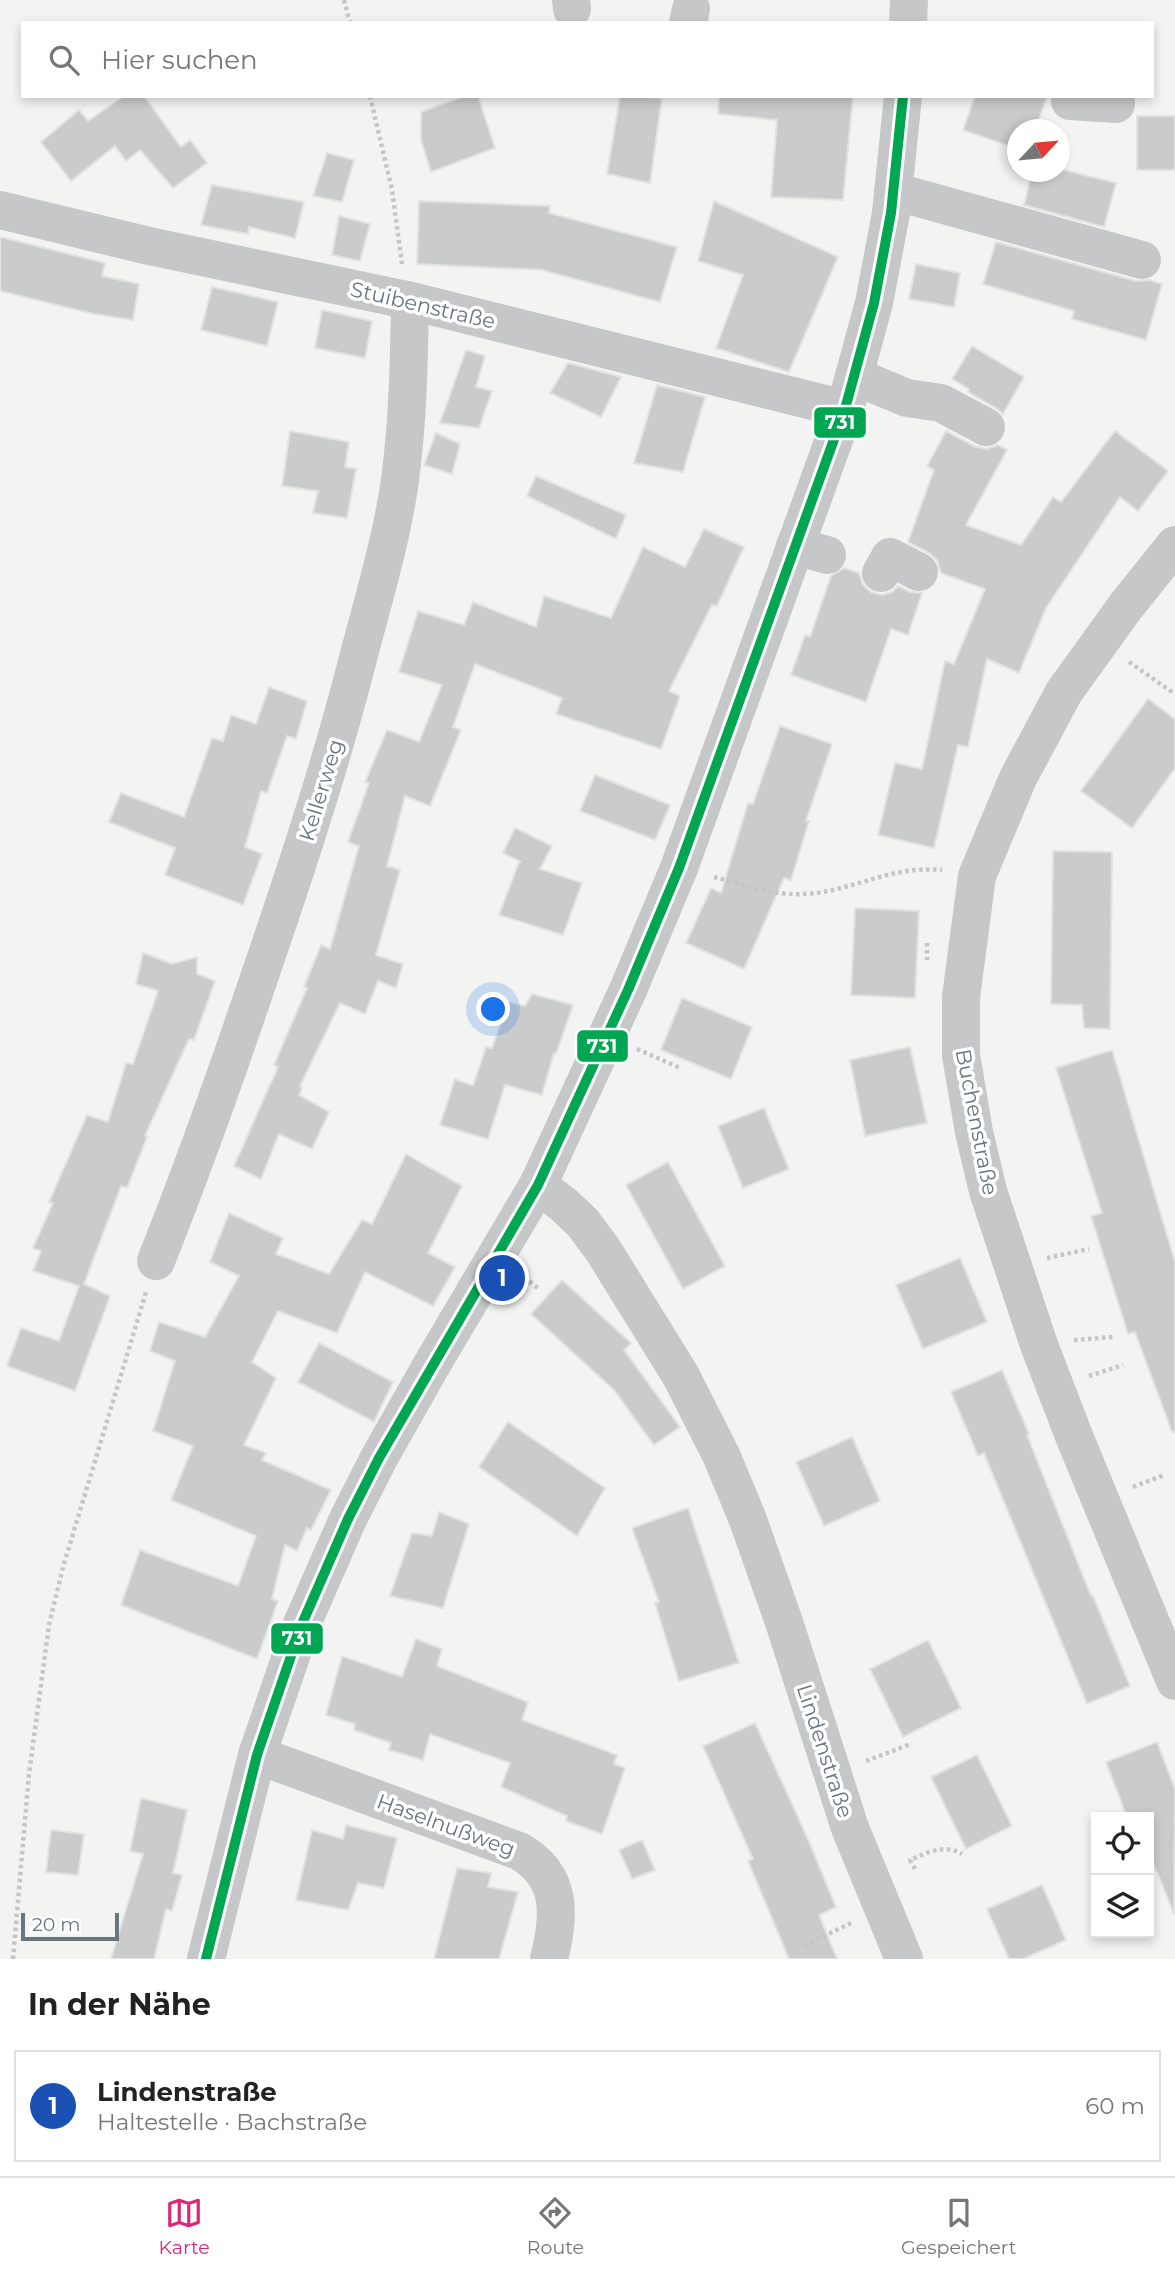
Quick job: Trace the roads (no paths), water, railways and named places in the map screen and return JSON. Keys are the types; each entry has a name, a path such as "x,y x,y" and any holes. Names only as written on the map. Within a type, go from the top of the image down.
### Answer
{"street":[{"path":"908,21 909,0"},
{"path":"206,1959 257,1755 302,1623 348,1519 430,1366 538,1185 607,1036 679,868 775,596 811,551 874,303 894,184 903,98"},
{"path":"1070,98 1070,101 1116,104"},
{"path":"894,184 1109,234"},
{"path":"894,184 1142,260"},
{"name":"Stuibenstraße","path":"0,210 149,246 849,393 941,403 986,427"},
{"name":"Kellerweg","path":"156,1261 210,1073 306,840 344,713 400,483 407,423 409,300"},
{"name":"Buchenstraße","path":"1175,545 1064,692 1004,809 977,876 961,997 961,1055 986,1182 1012,1266 1074,1436 1175,1681"},
{"path":"881,573 890,557 919,572"},
{"name":"Lindenstraße","path":"538,1185 583,1223 603,1250 681,1376 722,1457 748,1520 779,1609 850,1828 904,1959"},
{"name":"Haselnußweg","path":"257,1755 519,1851 536,1860 549,1879 555,1900 557,1928 549,1959"}],"place":[{"name":"Lindenstraße","path":"502,1278"}]}
